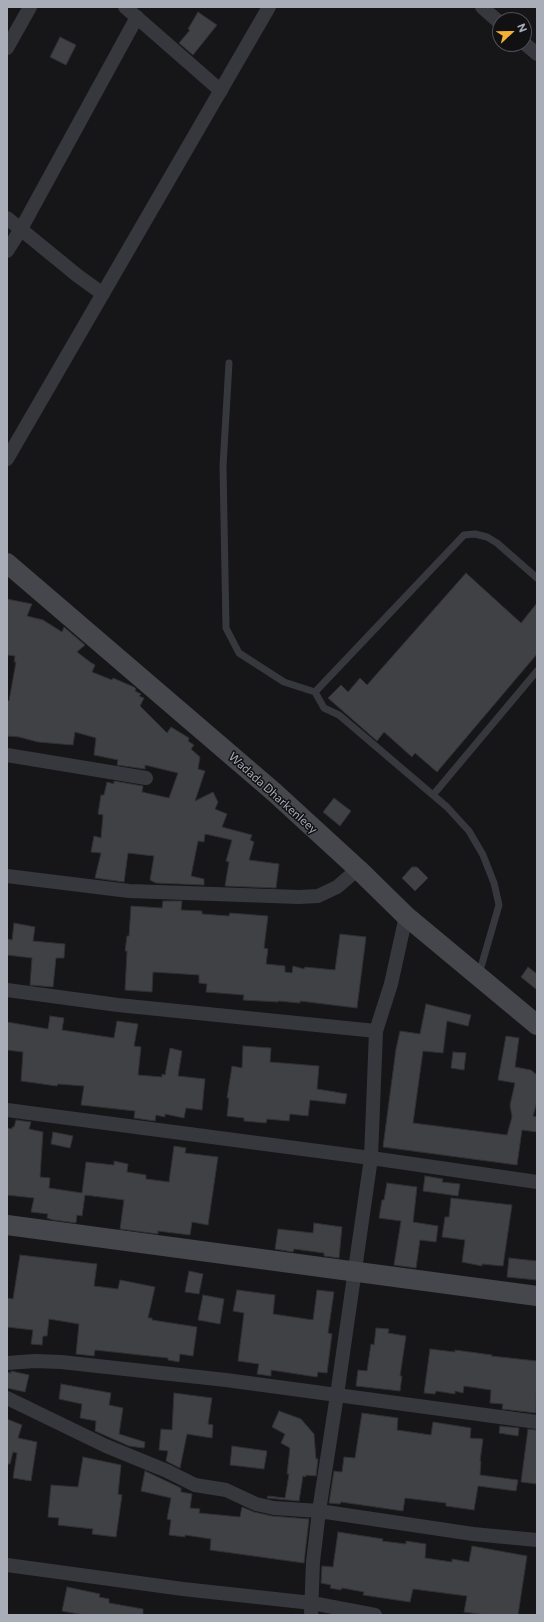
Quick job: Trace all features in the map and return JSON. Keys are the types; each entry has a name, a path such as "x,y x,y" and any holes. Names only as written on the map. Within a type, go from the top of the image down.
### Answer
{"main road":[{"name":"Wadada Dharkenleey","path":"7,563 274,792 406,916 478,978 537,1025"},
{"path":"7,1225 537,1296"}],"street":[{"path":"7,48 30,7"},
{"path":"125,7 221,91"},
{"path":"7,459 269,7"},
{"path":"482,7 492,16"},
{"path":"7,251 21,229 137,17"},
{"path":"7,218 78,276 103,294"},
{"path":"7,755 146,778"},
{"path":"7,876 129,891 299,897 318,896 337,886 358,870"},
{"path":"312,1609 313,1562 319,1511 371,1158 376,1032 391,984 406,916"},
{"path":"7,990 118,1005 376,1032"},
{"path":"7,1110 371,1158 537,1182"},
{"path":"7,1362 61,1362 226,1380 537,1422"},
{"path":"7,1398 106,1446 167,1471 195,1485 226,1490 256,1504 274,1508 319,1511 473,1534 537,1540"},
{"path":"7,1565 184,1589 312,1609 375,1615"}],"lane":[{"path":"230,363 223,466 226,628 239,653 284,682 315,692 324,708 339,715 433,794 469,831 483,854 494,883 499,905 478,978"},
{"path":"315,692 464,535 475,534 487,537 497,543 537,578"},
{"path":"433,794 537,671"}],"building":[{"path":"198,12 217,25 193,55 179,43 190,30 188,29"},
{"path":"60,37 76,45 66,65 50,57"},
{"path":"466,573 521,623 537,603 537,654 437,772 415,753 412,757 384,732 377,741 328,698 341,685 348,692 360,678 367,685"},
{"path":"7,599 32,604 27,616 43,620 62,632 64,627 85,645 77,652 95,665 92,672 112,680 113,678 134,687 136,689 135,691 141,694 139,696 144,698 140,706 167,733 171,727 189,738 188,741 194,745 191,749 200,757 198,769 205,771 195,801 213,792 218,802 215,809 227,814 222,827 252,835 250,840 254,842 249,860 279,864 276,888 225,886 229,862 226,861 232,840 205,834 204,842 198,841 191,876 204,879 204,885 156,883 150,880 154,856 128,853 124,882 95,878 101,853 91,852 94,836 101,838 103,815 98,814 101,795 104,795 107,782 114,784 114,781 143,786 142,792 169,798 178,773 145,765 145,769 117,765 118,760 94,755 96,738 75,732 73,745 38,742 19,737 7,736 7,700 9,701 16,662 14,662 15,656 7,655"},
{"path":"334,798 351,811 340,826 323,812"},
{"path":"412,867 417,867 428,878 415,891 402,878"},
{"path":"163,901 182,901 181,910 202,911 202,914 229,916 230,913 268,916 264,948 268,949 266,964 285,966 285,972 292,973 293,966 304,969 305,967 335,970 340,934 366,937 357,1008 300,1001 300,1003 243,1000 244,995 206,992 207,984 199,983 199,975 153,972 152,992 125,990 127,951 125,951 127,936 129,936 131,906 162,908"},
{"path":"14,923 35,927 33,941 65,944 64,958 56,958 53,987 30,985 32,958 7,955 7,939 12,940"},
{"path":"528,967 537,974 537,990 521,977"},
{"path":"426,1004 471,1015 468,1026 447,1021 443,1053 423,1051 413,1123 507,1135 512,1117 510,1105 515,1083 498,1080 506,1036 519,1038 515,1067 531,1070 537,1075 537,1102 533,1116 537,1117 537,1132 522,1130 517,1165 383,1147 396,1049 400,1031 420,1034"},
{"path":"50,1016 64,1018 62,1030 114,1038 117,1021 138,1024 134,1046 141,1047 138,1075 162,1077 162,1074 165,1075 170,1048 182,1051 178,1076 205,1079 202,1110 186,1108 184,1118 165,1114 165,1117 156,1115 155,1121 134,1118 135,1111 81,1105 84,1086 58,1084 57,1086 21,1081 23,1052 7,1050 7,1022 48,1029"},
{"path":"243,1046 271,1048 270,1062 319,1066 317,1089 347,1094 345,1104 310,1100 308,1116 290,1114 289,1121 267,1119 266,1123 244,1121 244,1118 227,1116 229,1098 227,1098 232,1066 242,1068"},
{"path":"453,1052 466,1053 464,1070 451,1068"},
{"path":"16,1120 31,1122 29,1129 43,1132 40,1177 50,1178 49,1188 82,1193 86,1162 114,1165 114,1161 128,1164 127,1172 146,1175 146,1179 169,1182 174,1146 186,1148 185,1153 218,1157 208,1225 192,1222 190,1235 158,1231 158,1234 120,1229 124,1200 85,1195 82,1216 77,1215 76,1223 53,1220 47,1218 48,1214 31,1212 34,1198 7,1195 7,1128 12,1129"},
{"path":"53,1132 73,1136 70,1148 51,1144"},
{"path":"425,1176 443,1179 442,1182 460,1184 458,1196 423,1191"},
{"path":"387,1183 417,1187 413,1222 438,1226 436,1242 420,1240 416,1268 394,1265 401,1221 379,1218"},
{"path":"451,1198 512,1205 503,1266 482,1264 482,1266 462,1262 465,1240 442,1237 445,1217 449,1217"},
{"path":"314,1223 342,1227 339,1258 324,1256 324,1253 294,1249 293,1252 275,1249 278,1229 313,1233"},
{"path":"20,1255 97,1264 94,1286 118,1289 120,1280 155,1287 148,1318 152,1318 152,1320 197,1327 193,1356 180,1354 179,1362 168,1360 168,1358 95,1350 94,1356 76,1354 79,1324 49,1319 47,1336 43,1336 42,1345 31,1344 33,1330 7,1327 7,1298 13,1299"},
{"path":"509,1258 537,1261 537,1280 507,1277"},
{"path":"189,1271 203,1274 199,1294 185,1292"},
{"path":"237,1290 275,1295 273,1314 313,1320 317,1290 334,1292 328,1333 332,1334 327,1373 318,1372 317,1377 271,1370 271,1376 257,1374 259,1364 238,1361 244,1313 233,1311"},
{"path":"203,1295 224,1299 220,1324 198,1320"},
{"path":"376,1328 389,1329 388,1333 406,1336 400,1376 402,1376 400,1391 356,1386 358,1370 367,1371 371,1344 374,1345"},
{"path":"430,1349 455,1352 455,1350 537,1361 536,1413 502,1409 503,1404 490,1403 491,1390 464,1386 463,1393 455,1391 455,1394 436,1391 435,1394 424,1393"},
{"path":"11,1371 29,1375 25,1392 7,1388 7,1372 11,1373"},
{"path":"61,1384 111,1393 109,1405 123,1408 119,1434 145,1442 144,1448 129,1446 95,1431 96,1421 80,1418 82,1404 59,1399"},
{"path":"174,1393 212,1398 208,1424 213,1425 212,1438 187,1434 180,1468 166,1461 168,1451 159,1450 161,1429 172,1430"},
{"path":"279,1411 301,1419 314,1434 316,1459 318,1459 316,1476 303,1476 299,1501 267,1498 268,1496 285,1498 289,1474 287,1474 290,1448 281,1443 285,1434 272,1427"},
{"path":"362,1413 398,1418 397,1430 431,1435 433,1422 471,1428 470,1438 483,1439 480,1475 518,1480 516,1491 478,1486 474,1510 446,1506 446,1503 405,1498 403,1511 341,1502 340,1504 329,1503 334,1471 342,1472 344,1457 355,1458"},
{"path":"7,1419 22,1425 18,1438 37,1442 31,1481 13,1478 17,1453 13,1452 10,1464 7,1464"},
{"path":"500,1426 519,1428 518,1436 499,1433"},
{"path":"528,1429 537,1430 537,1484 521,1482"},
{"path":"232,1446 267,1451 264,1469 230,1465"},
{"path":"83,1457 121,1465 118,1494 122,1495 116,1537 92,1534 93,1529 58,1525 59,1518 48,1517 51,1485 78,1487"},
{"path":"145,1471 181,1488 181,1492 192,1494 190,1508 200,1509 199,1513 240,1517 242,1507 254,1512 272,1516 309,1519 304,1563 210,1550 211,1539 185,1535 185,1537 169,1535 171,1520 167,1519 171,1498 141,1491"},
{"path":"338,1532 383,1539 382,1541 406,1544 406,1541 426,1544 425,1558 452,1562 452,1559 469,1562 472,1546 527,1556 518,1615 485,1615 464,1612 467,1596 413,1589 410,1602 363,1595 364,1592 342,1588 341,1590 330,1588 331,1585 321,1583 322,1566 333,1567"},
{"path":"67,1587 100,1594 99,1597 109,1599 109,1603 143,1609 143,1615 84,1615 62,1611"}]}
